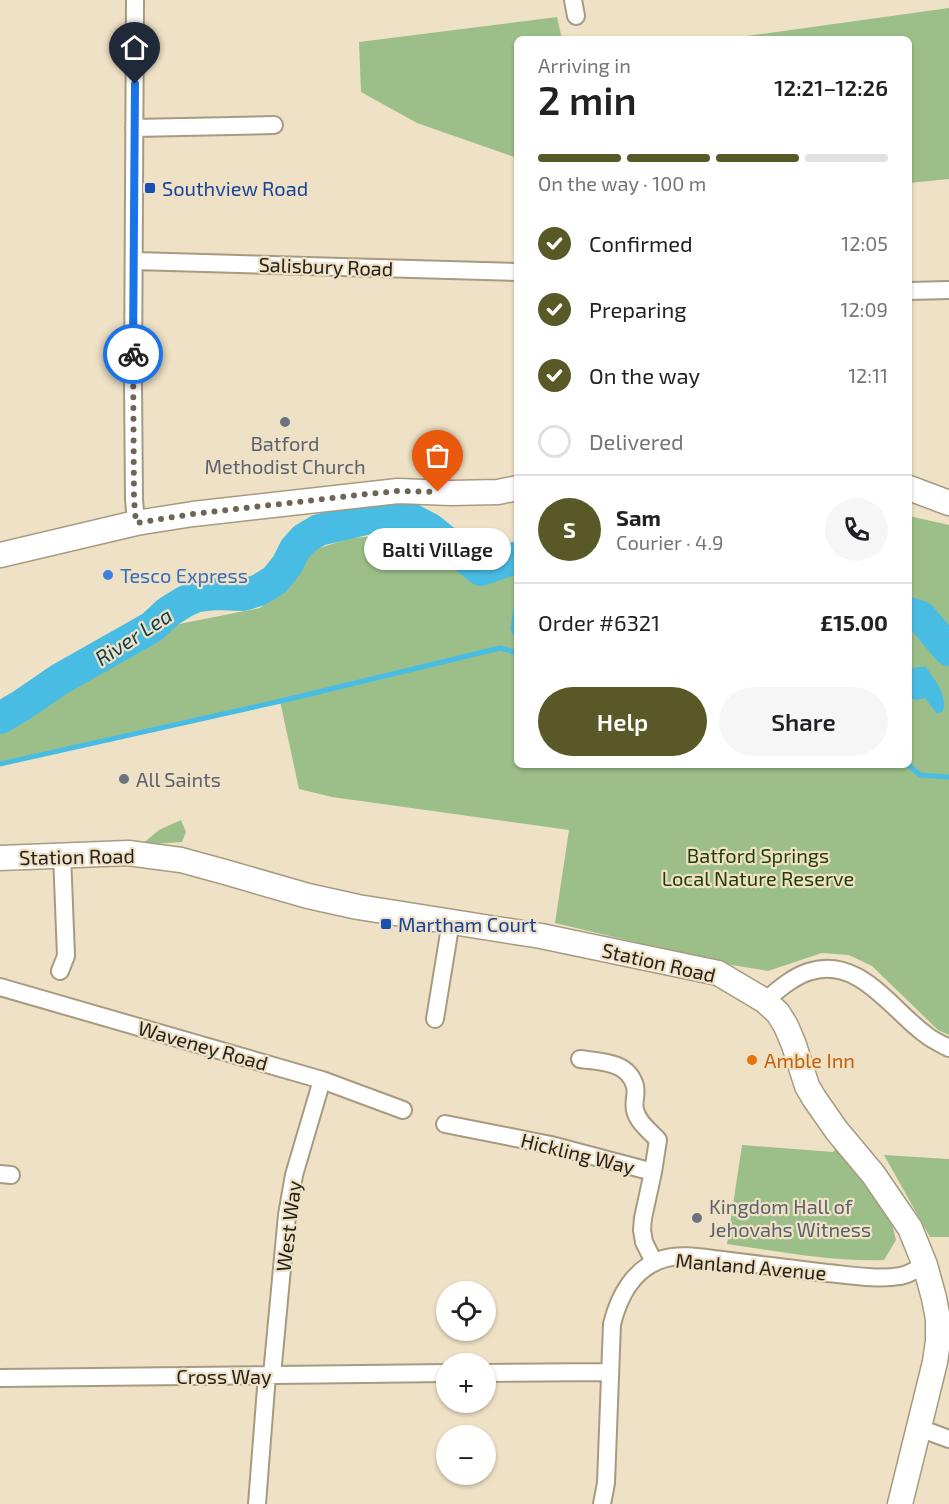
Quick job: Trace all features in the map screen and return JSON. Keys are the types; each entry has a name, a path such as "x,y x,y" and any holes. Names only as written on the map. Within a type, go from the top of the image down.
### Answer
{"main road":[{"path":"0,555 136,523 193,514 398,491 498,492 514,489"},
{"path":"912,489 949,503"},
{"name":"Station Road","path":"0,858 128,853 181,860 308,896 358,907 541,936 718,973 765,1001 778,1013 786,1026 807,1086 814,1098 837,1131 873,1174 910,1228 925,1265 934,1298 944,1319 920,1428 900,1504"}],"street":[{"path":"135,0 133,392 136,523"},
{"path":"134,128 273,125"},
{"name":"Salisbury Road","path":"135,261 514,272"},
{"path":"912,291 949,290"},
{"path":"60,971 66,956 62,854"},
{"path":"435,1019 451,921"},
{"path":"765,1001 789,982 806,973 824,968 849,973 876,989 925,1034 949,1048"},
{"name":"Waveney Road","path":"0,987 322,1080 403,1110"},
{"path":"579,1059 615,1065 630,1074 636,1088 635,1109 641,1123 658,1140 653,1172"},
{"name":"West Way","path":"257,1504 287,1215 294,1175 322,1080"},
{"name":"Hickling Way","path":"445,1124 551,1145 653,1172 642,1230 644,1242 654,1262"},
{"name":"Manland Avenue","path":"602,1504 606,1483 612,1324 622,1294 639,1273 654,1262 678,1256 864,1277 900,1276 925,1265"},
{"path":"496,1373 609,1372"},
{"name":"Cross Way","path":"0,1378 436,1373"},
{"path":"920,1428 949,1439"}],"green space":[{"path":"949,8 949,179 912,183 912,36 747,36"},
{"path":"557,17 561,36 514,36 514,157 417,123 361,92 359,42"},
{"name":"Batford Springs Local Nature Reserve","path":"912,517 949,525 949,1035 938,1030 872,966 849,955 822,953 768,971 732,965 555,923 569,830 332,797 299,789 280,701 0,764 0,724 8,721 39,696 108,656 135,644 159,628 260,608 291,583 305,553 350,538 403,534 469,568 514,561 514,768 912,768"},
{"path":"181,820 186,832 182,842 141,845 159,830"},
{"path":"742,1145 833,1152 836,1148 869,1176 892,1224 896,1240 884,1260 825,1258 727,1244"},
{"path":"884,1155 949,1159 949,1237 930,1237"}],"water":[{"path":"925,666 942,693 943,711 937,714 925,698 912,699 912,668"}],"waterway":[{"name":"River Lea","path":"0,718 60,679 152,627 168,612 184,602 197,596 243,595 259,590 275,580 287,565 295,549 304,539 319,530 370,518 394,516 409,518 430,529 481,570 514,558"},
{"name":"River Lea","path":"912,614 921,617 949,650"},
{"path":"514,622 514,631"},
{"path":"0,764 281,701 500,648 514,652"},
{"path":"912,768 920,775 949,777"}],"way so far":[{"path":"133,354 136,523 193,514 367,494 398,491 438,492"}],"place":[{"name":"Southview Road","path":"150,188"},
{"name":"Batford Methodist Church","path":"285,422"},
{"name":"Balti Village","path":"438,492"},
{"name":"Tesco Express","path":"108,575"},
{"name":"All Saints","path":"124,779"},
{"name":"Martham Court","path":"386,924"},
{"name":"Amble Inn","path":"752,1060"},
{"name":"Kingdom Hall of Jehovahs Witness","path":"697,1218"}],"route":[{"path":"133,354 135,84"}]}
